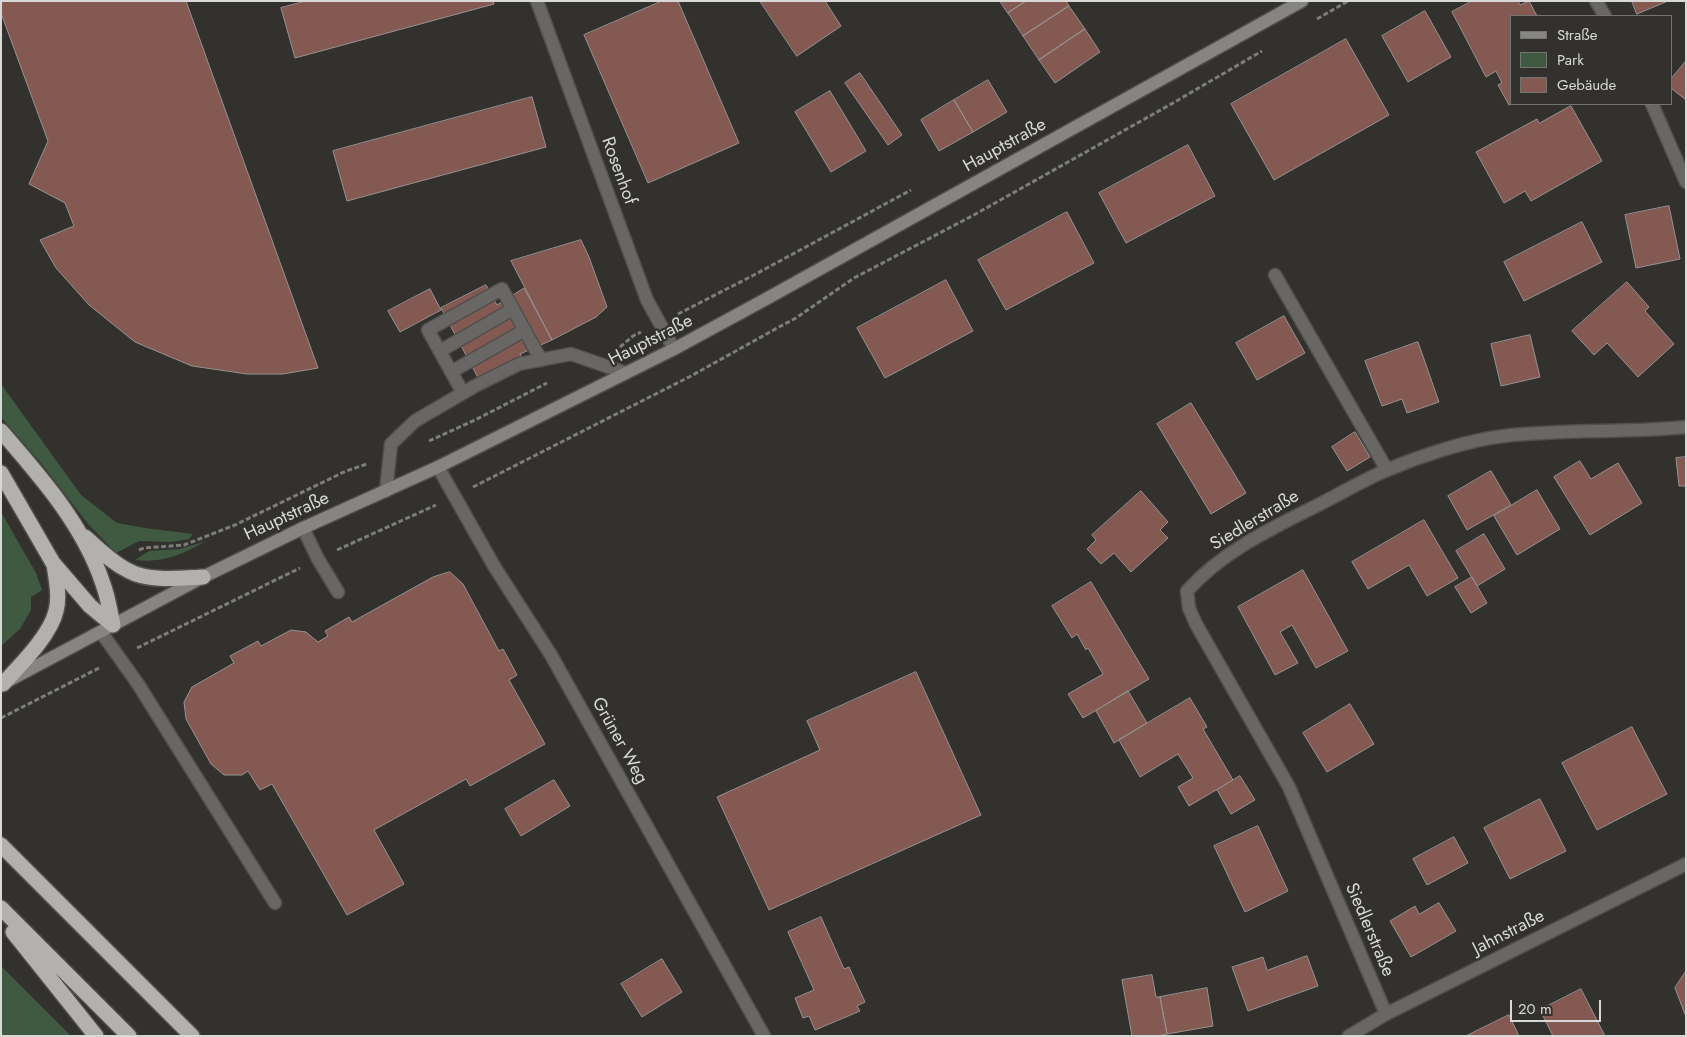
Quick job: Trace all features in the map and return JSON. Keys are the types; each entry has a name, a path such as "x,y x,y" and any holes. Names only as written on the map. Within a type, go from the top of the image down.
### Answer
{"highway":[{"path":"1,431 24,457 80,533 103,584 107,629"},
{"path":"1,473 53,563 107,629"},
{"path":"80,533 116,563 130,572 154,578 203,577"},
{"path":"2,684 40,642 56,612 58,592 53,563"},
{"path":"1,846 192,1036"},
{"path":"1,908 129,1036"},
{"path":"1,917 96,1036"}],"main road":[{"name":"Hauptstraße","path":"2,684 203,577 303,528 438,467 674,349 766,300 1302,1"}],"street":[{"name":"Rosenhof","path":"537,1 646,300 674,349"},
{"path":"1596,1 1604,15"},
{"path":"1652,105 1686,182"},
{"path":"1275,275 1387,470"},
{"path":"463,393 428,330 502,289 541,360"},
{"path":"440,351 513,309"},
{"path":"451,372 525,330"},
{"path":"386,491 391,444 415,421 519,364 571,354 626,373"},
{"name":"Siedlerstraße","path":"1386,1014 1289,787 1196,624 1189,608 1187,591 1232,551 1387,470 1445,449 1501,436 1557,431 1686,427"},
{"name":"Grüner Weg","path":"438,467 494,566 552,655 764,1036"},
{"path":"303,528 318,559 338,592"},
{"path":"107,629 138,684 276,903"},
{"name":"Jahnstraße","path":"1349,1036 1386,1014 1686,864"}],"path":[{"path":"591,361 622,346 633,336 746,279 912,190"},
{"path":"116,563 144,548 184,545 235,525 346,471 415,447 475,420 548,382"},
{"path":"1,718 15,711"}],"green space":[{"path":"1,384 81,495 117,523 193,534 189,539 171,542 139,541 116,553 88,524 41,463 1,417"},
{"path":"1,512 36,573 42,590 31,597 31,610 20,629 1,646"},
{"path":"206,541 172,557 145,561 135,560 149,551 180,549"},
{"path":"1,966 71,1036 1,1036"}],"building":[{"path":"1,1 186,1 318,368 283,374 247,374 192,366 135,342 89,305 56,268 40,240 74,226 65,203 29,184 48,141 1,13"},
{"path":"306,1 493,1 494,4 295,58 281,8"},
{"path":"662,1 678,1 739,143 648,183 584,35"},
{"path":"760,1 825,1 841,26 797,56"},
{"path":"1000,1 1026,1 1008,13"},
{"path":"1026,1 1066,1 1069,6 1023,36 1008,13"},
{"path":"1472,1 1518,1 1520,5 1529,1 1536,15 1510,15 1510,104 1498,85 1502,83 1496,71 1486,77 1452,12"},
{"path":"1632,1 1668,1 1637,14"},
{"path":"1069,6 1085,29 1039,60 1023,36"},
{"path":"1425,11 1451,57 1408,82 1382,36"},
{"path":"1085,29 1100,52 1055,83 1039,60"},
{"path":"1346,39 1389,115 1274,180 1231,104"},
{"path":"1686,61 1686,100 1672,89 1672,78"},
{"path":"860,73 902,135 888,145 845,83"},
{"path":"988,80 1007,112 973,132 954,100"},
{"path":"830,91 866,151 831,172 795,112"},
{"path":"532,97 546,147 347,201 333,151"},
{"path":"954,100 973,132 939,151 921,120"},
{"path":"1571,106 1602,161 1531,201 1525,191 1504,203 1476,152 1537,119 1539,123"},
{"path":"1188,145 1215,196 1126,243 1099,193"},
{"path":"1669,206 1680,259 1636,268 1625,215"},
{"path":"1067,212 1094,263 1006,310 978,260"},
{"path":"1582,222 1602,262 1524,301 1504,262"},
{"path":"581,240 607,307 596,317 552,340 511,261"},
{"path":"946,280 973,331 885,378 857,328"},
{"path":"1627,282 1649,307 1645,311 1674,344 1638,377 1607,343 1594,355 1572,331"},
{"path":"486,285 497,305 524,288 552,340 520,354 527,367 484,389 441,308"},
{"path":"430,289 441,310 400,332 388,311"},
{"path":"1284,316 1305,353 1257,380 1236,343"},
{"path":"1530,335 1540,377 1501,386 1491,344"},
{"path":"1418,342 1439,402 1407,413 1402,399 1382,406 1365,361"},
{"path":"1191,403 1246,493 1211,514 1157,424"},
{"path":"1355,432 1370,457 1347,471 1332,447"},
{"path":"1686,457 1686,486 1679,486 1676,458"},
{"path":"1580,461 1591,479 1618,463 1642,503 1590,535 1554,477"},
{"path":"1491,471 1511,505 1467,530 1448,496"},
{"path":"1537,490 1560,529 1517,555 1494,516"},
{"path":"1141,491 1168,522 1160,530 1168,538 1131,572 1114,553 1101,564 1087,549 1096,540 1092,535"},
{"path":"1424,520 1458,578 1427,596 1409,565 1368,589 1352,562"},
{"path":"1484,534 1505,569 1477,586 1456,551"},
{"path":"1303,570 1348,651 1316,668 1292,625 1280,632 1298,663 1275,675 1238,607"},
{"path":"450,572 463,584 499,651 503,649 508,658 517,675 509,680 545,744 470,786 466,779 374,830 404,884 347,915 272,784 260,790 248,771 242,775 224,775 211,764 186,719 184,702 192,687 234,663 230,656 258,641 261,646 291,630 306,632 318,642 328,636 325,631 349,617 352,622 433,577"},
{"path":"1472,577 1487,603 1471,613 1455,587"},
{"path":"1091,582 1149,679 1083,718 1068,694 1103,674 1088,648 1086,650 1077,634 1072,638 1052,606"},
{"path":"916,672 981,815 769,910 717,797 820,750 807,721"},
{"path":"1128,691 1147,723 1114,743 1096,711"},
{"path":"1190,698 1207,727 1203,729 1233,780 1189,806 1178,787 1193,778 1178,754 1140,777 1119,740"},
{"path":"1350,704 1374,744 1327,772 1303,733"},
{"path":"1632,727 1667,794 1597,830 1562,763"},
{"path":"1240,776 1255,800 1231,814 1217,790"},
{"path":"554,780 570,806 521,836 505,809"},
{"path":"1540,799 1566,851 1510,879 1484,828"},
{"path":"1258,826 1288,891 1245,912 1214,846"},
{"path":"1454,837 1468,863 1427,885 1413,859"},
{"path":"1439,903 1456,931 1411,957 1390,921 1415,906 1419,914"},
{"path":"821,917 844,969 849,967 865,1002 857,1006 860,1011 815,1030 809,1016 803,1018 795,998 814,990 788,932"},
{"path":"1307,956 1318,986 1248,1011 1232,967 1263,957 1267,970"},
{"path":"662,959 682,992 642,1017 621,984"},
{"path":"1686,971 1686,1017 1675,988"},
{"path":"1152,975 1156,997 1160,997 1167,1034 1132,1036 1122,980"},
{"path":"1207,988 1213,1026 1167,1034 1160,997"},
{"path":"1581,989 1605,1036 1553,1036 1540,1010"},
{"path":"1509,1015 1519,1036 1466,1036"}]}
